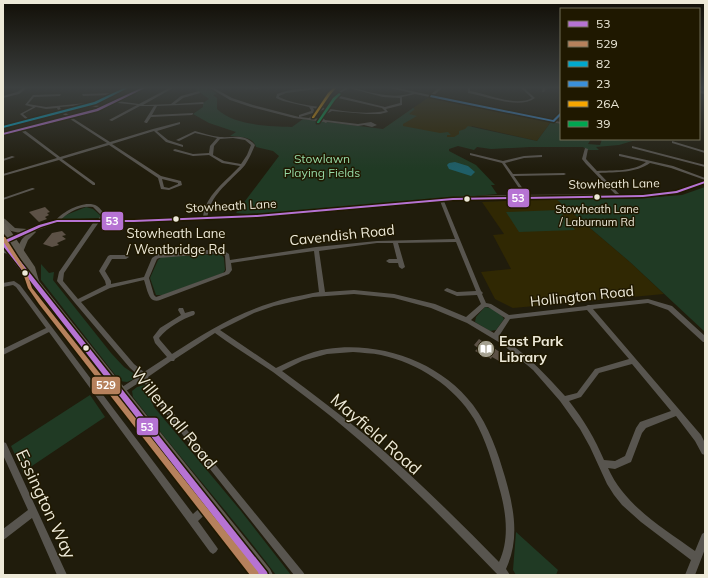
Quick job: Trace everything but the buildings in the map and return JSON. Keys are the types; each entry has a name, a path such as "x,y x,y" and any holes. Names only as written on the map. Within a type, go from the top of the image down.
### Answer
{"highway":[{"name":"Willenhall Road","path":"3,226 5,242 22,268 121,391 264,575"}],"street":[{"path":"22,115 29,120"},
{"path":"3,134 73,115"},
{"path":"112,120 121,115"},
{"path":"146,122 150,116 187,115"},
{"path":"286,115 310,120 366,125"},
{"path":"294,117 303,115"},
{"path":"310,120 315,115"},
{"path":"322,115 322,119 326,122"},
{"path":"524,115 560,123"},
{"path":"554,121 559,115"},
{"path":"69,116 160,177 180,182 180,185 169,189 164,189 160,177"},
{"path":"3,175 179,123"},
{"path":"22,130 94,184"},
{"path":"154,130 167,141 182,146"},
{"path":"178,140 195,132 219,138 242,138 251,142 253,147 243,165 214,196 205,218"},
{"path":"211,154 212,146 219,138"},
{"path":"673,142 705,152"},
{"path":"633,147 705,166"},
{"path":"586,149 584,158 620,197"},
{"path":"175,150 193,155 211,154 223,162 243,165"},
{"path":"471,153 503,162 526,196"},
{"path":"620,155 672,167 705,179"},
{"path":"503,162 509,158 541,156"},
{"path":"3,160 13,157"},
{"path":"596,172 629,169 646,165 649,162"},
{"path":"513,175 564,174"},
{"name":"Stowheath Lane","path":"5,242 57,221 205,218 336,211 442,201 526,196 620,197 668,193 692,188 705,182"},
{"path":"3,199 33,189"},
{"path":"442,201 484,304 499,310 508,317 494,336"},
{"path":"57,221 64,214 89,206 95,207 103,215 99,221"},
{"name":"Stowheath Lane","path":"3,220 17,232 32,231 67,221"},
{"name":"Willenhall Road","path":"99,221 59,279 132,366 144,376 154,394 300,575"},
{"path":"12,251 32,231"},
{"name":"Cavendish Road","path":"228,262 316,249 395,242 458,240"},
{"path":"395,242 399,261 402,267"},
{"path":"316,249 322,293"},
{"path":"222,251 226,253 228,262 229,270 222,276 155,299 152,296 146,278 155,258 162,255 222,251"},
{"path":"109,286 108,281 102,271 103,268 110,257 126,257"},
{"path":"389,261 399,261"},
{"path":"78,302 109,286 146,278"},
{"path":"3,285 14,283 18,286 213,549"},
{"path":"446,290 457,294 480,293"},
{"path":"121,391 215,330 272,304 322,293 345,291 402,296 437,307 467,320 525,357 564,400 586,432 617,491 631,507 697,558"},
{"name":"Hollington Road","path":"508,317 648,301 670,308 705,340"},
{"path":"467,320 484,304"},
{"path":"588,307 677,412 698,438 705,451"},
{"path":"172,359 157,341 156,337 182,313 192,313"},
{"path":"3,352 49,329"},
{"name":"Mayfield Road","path":"215,330 276,371 373,448 422,493 503,573"},
{"path":"276,371 301,358 314,354 344,350 371,350 392,354 420,365 454,391 469,406 484,430 507,498 509,552 503,573"},
{"path":"564,400 579,395 597,371 633,361"},
{"path":"602,464 615,465 628,459 639,431 644,425 677,412"},
{"name":"Essington Way","path":"3,446 62,575"},
{"path":"192,521 209,504"},
{"path":"3,535 33,512"},
{"path":"690,575 705,537"}],"shaded area":[{"path":"403,115 517,115 551,122 537,141 472,126 459,139 383,129"},
{"path":"556,199 630,262 664,294 513,308 495,299 481,272 511,269 493,235 504,234 482,202"}],"green space":[{"name":"Stowlawn Playing Fields","path":"195,115 224,115 243,122 263,125 292,127 303,119 383,129 403,115 413,115 417,116 403,124 403,126 440,133 448,132 451,135 447,135 447,137 454,137 459,134 459,131 468,126 537,141 551,122 560,124 560,140 590,140 588,144 600,145 602,140 636,140 619,145 596,147 599,150 588,150 583,147 491,149 477,147 474,150 458,146 449,149 449,151 476,165 495,185 491,185 497,194 306,211 247,214 236,213 279,156 273,151 256,147 249,139 230,136 236,132 209,123"},
{"path":"705,187 705,332 630,262 556,199 630,199 682,195"},
{"path":"86,207 93,209 101,216 101,218 61,220 61,217"},
{"path":"559,210 575,230 519,232 506,212"},
{"path":"221,254 224,258 225,270 223,273 163,295 156,295 150,278 158,260 162,257"},
{"path":"41,264 49,273 54,272 53,280 111,353 124,367 136,375 134,379 127,382 120,381 41,280"},
{"path":"485,307 496,311 504,319 496,330 490,331 475,322 476,317"},
{"path":"145,385 154,407 241,511 291,575 276,575 133,397 132,391 137,387"},
{"path":"90,395 105,417 23,472 11,446"},
{"path":"516,532 558,570 556,575 516,575 513,570"}],"water":[{"path":"455,162 468,166 475,172 471,176 449,169 447,165"}],"transit line":[{"name":"82","path":"3,127 49,115"},
{"name":"53","path":"3,134 78,115"},
{"name":"39","path":"318,122 323,115"},
{"name":"23","path":"524,115 554,121 559,115"},
{"name":"53","path":"264,575 3,243 40,226 57,221 134,221 257,216 453,199 643,196 677,192 705,182"},
{"name":"529","path":"3,238 24,270 30,288 41,303 255,575"}],"place":[{"name":"Stowheath Lane / Laburnum Rd","path":"597,197"},
{"name":"Stowheath Lane / Wentbridge Rd","path":"176,219"},
{"name":"East Park Library","path":"486,349"}]}
